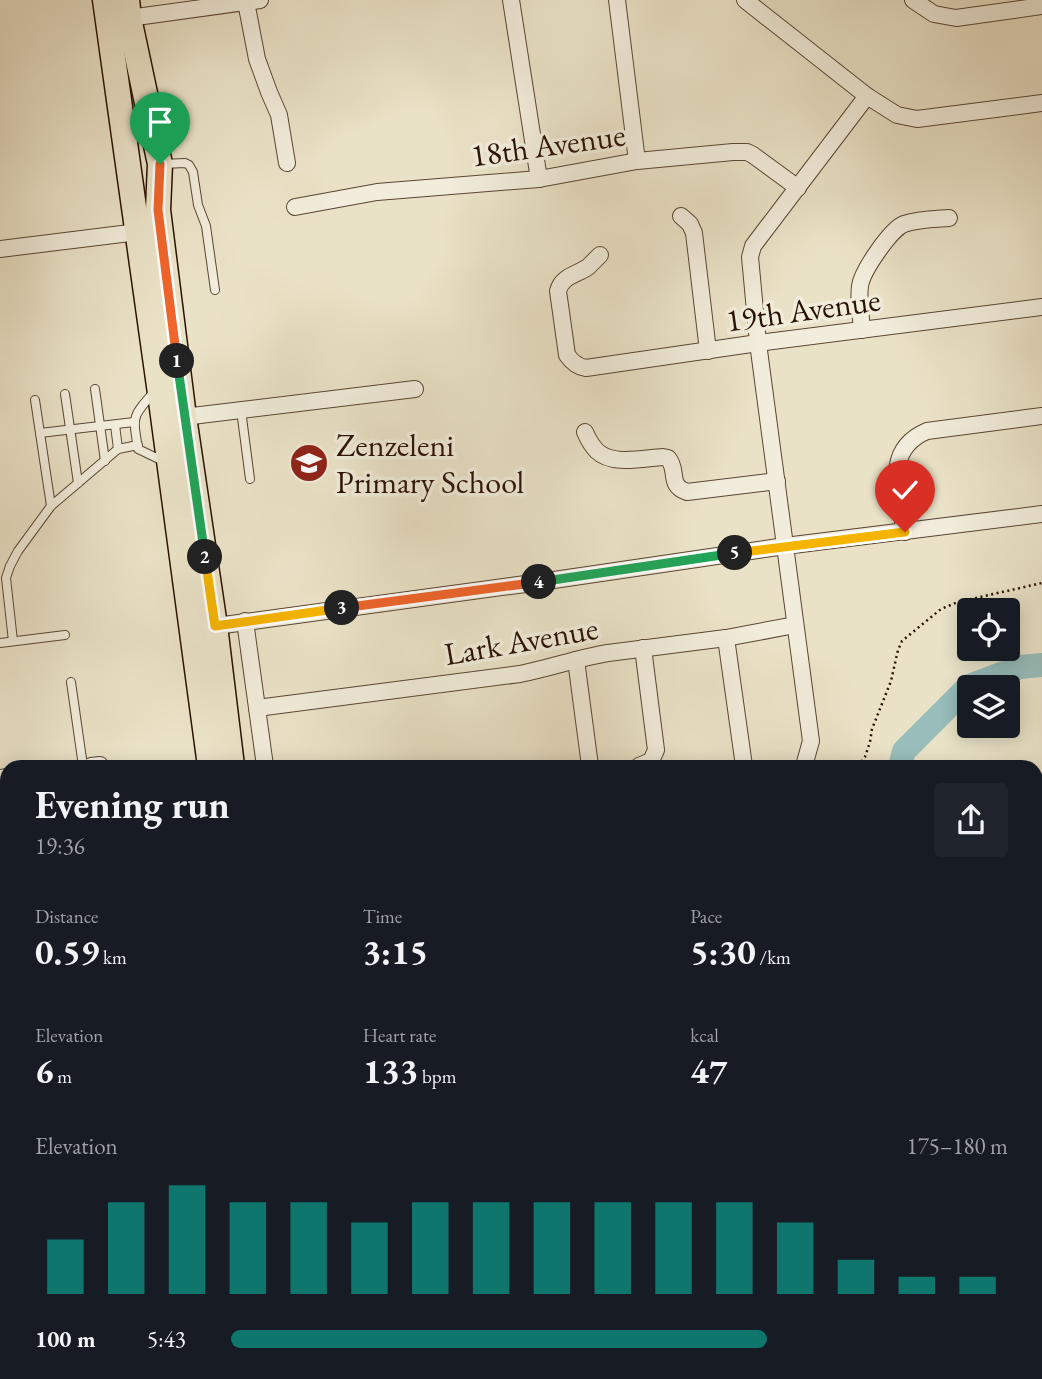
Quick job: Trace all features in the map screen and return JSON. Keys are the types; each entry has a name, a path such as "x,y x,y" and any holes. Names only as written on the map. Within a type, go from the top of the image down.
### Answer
{"main road":[{"path":"105,0 169,463 231,760"},
{"path":"128,9 160,164 158,210 184,417 203,628 209,760"}],"street":[{"path":"511,0 539,179"},
{"path":"617,0 637,160"},
{"path":"745,0 867,96 890,112 904,117 917,119 1042,103"},
{"path":"913,0 934,14 956,18 1042,6"},
{"path":"128,9 253,1 257,59 279,115 287,163"},
{"path":"806,760 811,741 758,343 750,257 756,242 867,96"},
{"name":"18th Avenue","path":"295,206 377,192 539,179 637,160 733,152 747,152 759,158 798,188"},
{"path":"681,216 694,233 708,351"},
{"path":"862,330 861,281 886,240 904,224 949,218"},
{"path":"0,249 138,232"},
{"name":"19th Avenue","path":"600,255 587,267 569,276 559,288 566,351 573,362 586,368 1042,307"},
{"path":"184,417 415,389"},
{"path":"905,532 896,470 901,454 912,439 927,431 1042,416"},
{"path":"585,432 595,450 607,457 619,460 668,458 673,465 675,485 687,492 777,481"},
{"path":"203,628 785,546 1042,514"},
{"path":"245,621 264,760"},
{"name":"Lark Avenue","path":"257,708 520,674 608,653 726,638 795,625"},
{"path":"726,638 743,760"},
{"path":"643,648 656,750 651,760"},
{"path":"576,660 589,760"}],"lane":[{"path":"160,164 189,165 206,226 215,290"},
{"path":"159,386 139,408 134,422 138,449 169,463"},
{"path":"95,389 105,461"},
{"path":"65,394 78,483"},
{"path":"35,400 51,506"},
{"path":"241,410 250,480"},
{"path":"40,433 134,422"},
{"path":"115,425 118,449"},
{"path":"13,641 6,578 18,551 51,506 118,449 138,445"},
{"path":"0,643 65,635"},
{"path":"71,682 82,760"}],"path":[{"path":"863,760 891,681 902,640 941,609 958,602 1042,583"}],"waterway":[{"path":"902,760 904,751 969,686 1020,667 1042,665"}],"place":[{"name":"Zenzeleni Primary School","path":"309,463"}],"route":[{"path":"160,164 158,210 184,417 215,626 785,546 905,532"}]}
